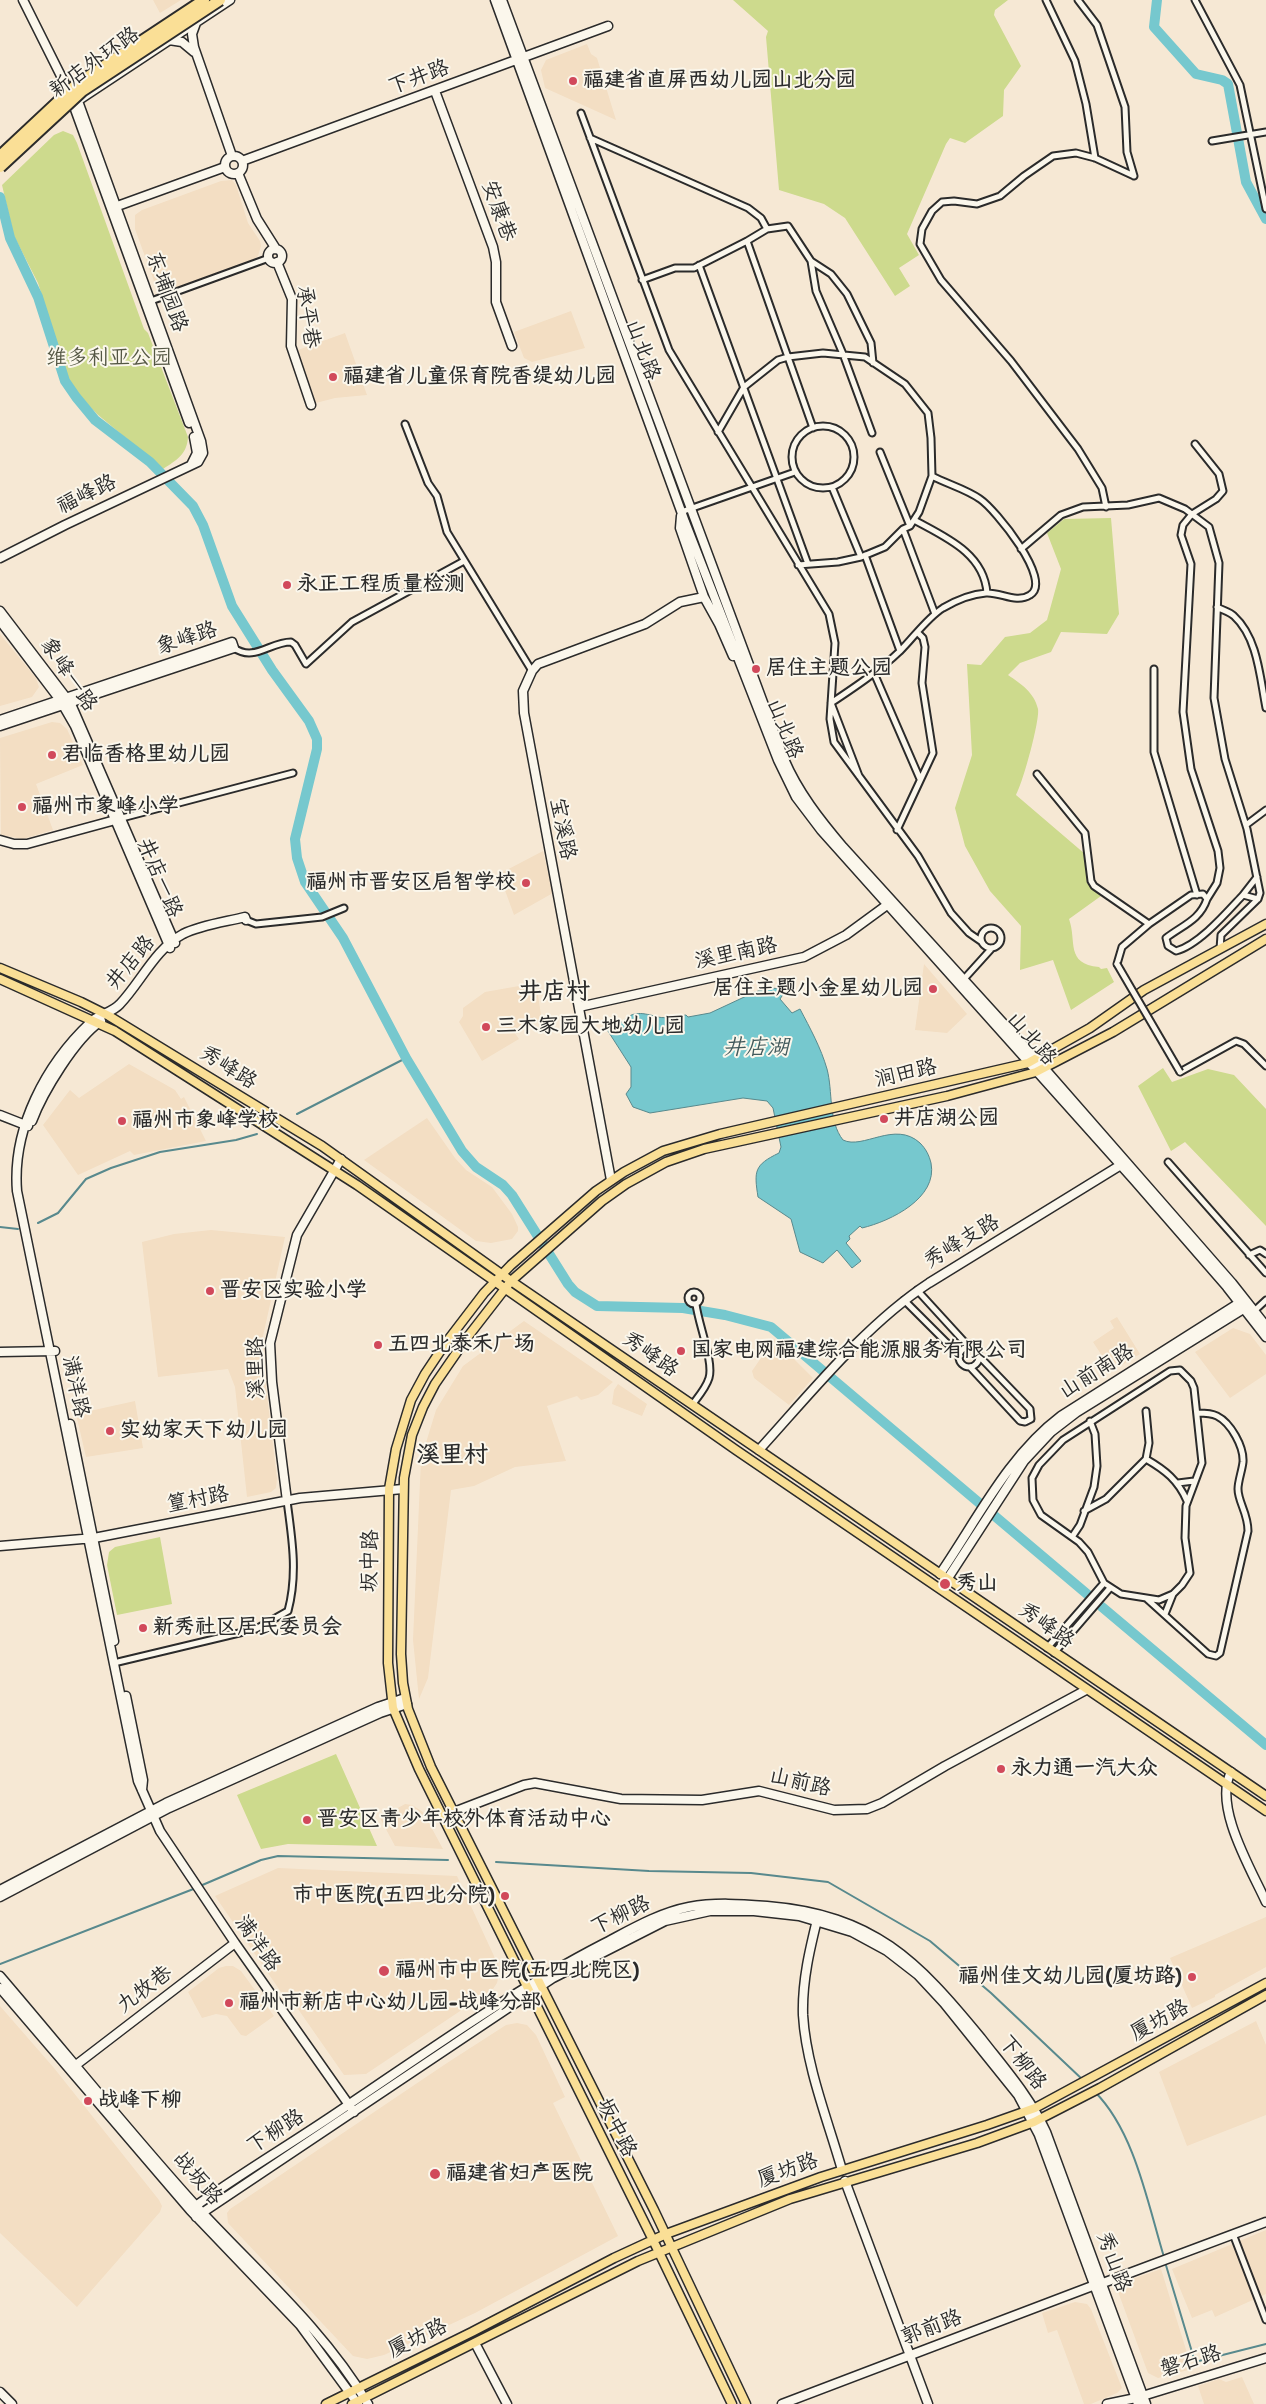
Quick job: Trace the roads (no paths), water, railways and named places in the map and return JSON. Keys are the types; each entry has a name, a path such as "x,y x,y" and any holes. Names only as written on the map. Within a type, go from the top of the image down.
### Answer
{"highway":[{"name":"新店外环路","path":"0,156 77,84 205,0"},
{"name":"新店外环路","path":"5,165 82,91 220,0"}],"main road":[{"name":"涧田路","path":"501,1274 611,1180 654,1155 692,1141 1028,1063 1090,1028 1144,990 1266,924"},
{"name":"涧田路","path":"511,1281 610,1195 634,1178 672,1159 704,1150 947,1096 1036,1072 1113,1032 1266,939"},
{"name":"秀峰路","path":"0,968 81,1002 106,1015 341,1159 511,1281 1266,1796"},
{"name":"秀峰路","path":"0,980 96,1021 335,1170 736,1450 1086,1690 1266,1810"},
{"name":"坂中路","path":"501,1274 494,1280 445,1344 420,1383 404,1421 389,1489 387,1649 393,1705 406,1743 659,2252 732,2404"},
{"path":"504,1288 511,1281"},
{"name":"坂中路","path":"504,1288 430,1393 412,1435 403,1489 400,1640 406,1701 420,1744 672,2246 746,2404"},
{"name":"厦坊路","path":"326,2404 666,2234 842,2170 1031,2109 1266,1983"},
{"name":"厦坊路","path":"355,2403 366,2401 475,2343 672,2246 762,2212 790,2199 976,2143 1037,2120 1097,2090 1266,1995"}],"street":[{"name":"东埔园路","path":"23,0 76,103 114,207 196,443 196,456 189,466"},
{"path":"3,149 68,90 205,0"},
{"path":"0,171 76,103 230,0"},
{"name":"山北路","path":"495,0 520,59 784,760 796,785 812,809 843,846 1044,1068 1123,1164 1266,1326"},
{"name":"山北路","path":"502,0 520,59 681,512 780,766 796,797 821,830 887,905 1036,1072 1123,1164"},
{"path":"1046,0 1075,61 1086,104 1095,158"},
{"path":"1078,0 1097,26 1125,108 1128,152 1134,176 1095,158 1076,153 1053,156 1024,176 1000,196 977,204 942,202 932,211 922,229 920,244 941,280 1011,362 1078,449 1102,488 1106,507"},
{"path":"1196,0 1238,80 1266,208"},
{"path":"197,22 192,38 232,156"},
{"name":"下井路","path":"242,161 608,26"},
{"path":"169,40 187,44 198,58"},
{"name":"安康巷","path":"435,91 494,252 496,302 512,346"},
{"path":"581,113 668,350 826,608 834,629 835,643 830,731 834,742 918,856 951,913 969,933 986,947 992,948"},
{"path":"1212,141 1266,132"},
{"path":"590,138 748,208 761,218 767,229"},
{"path":"225,167 227,159 232,156 238,157 242,161 242,170 238,173"},
{"path":"114,207 225,167"},
{"path":"225,167 229,172 238,173"},
{"path":"238,173 258,219 276,249 282,255 277,262 273,262 269,258"},
{"name":"东埔园路","path":"114,207 151,302 203,448 200,460 189,466"},
{"path":"642,280 675,268 694,268 748,242 767,229 788,226 811,261 816,291 843,354 872,433"},
{"path":"748,242 813,428"},
{"path":"269,258 270,252 276,249"},
{"path":"151,302 269,258"},
{"path":"811,261 832,274 847,294 871,343 873,363"},
{"name":"承平巷","path":"277,262 292,299 291,346 311,405"},
{"path":"699,265 808,564"},
{"path":"718,432 744,387 778,360 823,353 865,357 905,384 928,413 932,438 932,476 919,512 910,526 902,528 885,547 863,556 838,562 798,565"},
{"path":"405,424 428,483 437,496 447,532 532,671 542,662 651,622 680,602 704,597"},
{"path":"822,426 841,432 853,448 852,468 848,477 832,487 814,487 806,484 795,472 792,450 800,437 813,428 822,426"},
{"path":"1195,444 1219,474 1223,491 1216,499 1192,514 1183,524 1181,535 1191,564 1183,712 1191,769 1218,851 1220,868 1217,884 1207,899 1203,910 1196,918 1166,938 1168,946 1176,951 1189,945 1243,895 1257,877"},
{"path":"880,452 910,526"},
{"name":"福峰路","path":"0,558 189,466"},
{"path":"752,695 719,624 704,597 680,528 681,512 795,472"},
{"path":"831,703 874,674 900,651 935,614 952,604 987,593 1018,599 1031,595 1036,589 1036,579 1021,549 1002,519 980,499 932,476"},
{"path":"832,487 863,556 900,651"},
{"path":"1021,549 1061,515 1083,508 1128,505 1159,498 1192,514 1209,528 1219,563 1214,698 1226,759 1246,825 1260,893 1258,899 1221,935 1220,949"},
{"path":"914,520 954,542 973,558 986,579 987,593"},
{"path":"902,528 935,614"},
{"path":"234,648 245,654 255,654 265,649 291,642 295,644 306,664 352,622 464,561"},
{"path":"1217,607 1234,616 1248,635 1253,649 1266,708"},
{"name":"象峰一路","path":"0,611 66,702 75,726 119,819"},
{"name":"象峰一路","path":"0,621 66,702"},
{"path":"897,830 932,756 933,748 922,683 926,647 918,633"},
{"name":"象峰路","path":"0,726 66,702 234,648"},
{"path":"1154,669 1154,752 1197,894"},
{"name":"宝溪路","path":"532,671 523,694 524,713 611,1180"},
{"path":"874,674 920,779"},
{"name":"象峰路","path":"0,720 66,702"},
{"path":"831,703 862,782"},
{"path":"0,840 14,844 27,844 293,774"},
{"path":"1037,774 1085,832 1091,881 1094,886 1149,924"},
{"path":"1246,825 1266,810"},
{"name":"井店一路","path":"119,819 172,945"},
{"path":"1207,899 1203,894 1191,896 1149,924 1122,947 1117,964 1180,1072 1236,1041 1244,1044 1266,1066"},
{"path":"1243,895 1258,899"},
{"name":"溪里南路","path":"579,1007 804,957 846,935 887,905"},
{"path":"246,920 256,924 324,916 344,908"},
{"name":"井店路","path":"96,1021 123,1007 172,945 192,935 246,920"},
{"path":"964,978 1000,942 1001,936 997,930 991,928 985,930 981,936 982,942"},
{"name":"满洋路","path":"96,1021 53,1068 36,1097 27,1126 23,1156 22,1192 52,1351 143,1780 142,1790"},
{"path":"0,1115 27,1126"},
{"name":"溪里路","path":"287,1500 272,1382 270,1343 297,1236 341,1159"},
{"path":"1168,1162 1266,1273"},
{"name":"秀峰支路","path":"759,1450 831,1371 904,1300 917,1290 1123,1164"},
{"path":"1249,1255 1260,1250 1266,1254"},
{"path":"904,1300 960,1356 962,1364 970,1367 1020,1421 1026,1422 1031,1419 1030,1409 979,1356 977,1351 970,1348 917,1290"},
{"path":"1248,1307 1266,1300"},
{"path":"692,1405 705,1386 710,1373 708,1355 698,1320 696,1304"},
{"name":"山北路","path":"1248,1307 1266,1337"},
{"name":"山前南路","path":"944,1576 988,1500 1026,1449 1053,1422 1248,1307"},
{"name":"山前南路","path":"944,1576 985,1522 1024,1461 1060,1424 1248,1307"},
{"path":"960,1356 962,1350 970,1348"},
{"path":"0,1352 52,1351"},
{"path":"970,1367 976,1364 979,1356"},
{"path":"1177,1370 1183,1372 1191,1381 1198,1413 1202,1463 1187,1501 1185,1538 1190,1573 1173,1594 1159,1600 1147,1600 1121,1594 1104,1583 1088,1552 1072,1537 1041,1515 1033,1500 1032,1478 1039,1465 1063,1440 1170,1371 1177,1370"},
{"path":"1084,1511 1106,1499 1146,1459 1148,1443 1146,1411"},
{"path":"1147,1600 1208,1654 1216,1656 1220,1653 1248,1531 1248,1518 1238,1489 1243,1461 1242,1449 1229,1427 1219,1417 1198,1413"},
{"path":"1072,1537 1080,1525 1094,1487 1097,1466 1095,1434 1090,1421"},
{"path":"1146,1459 1165,1470 1178,1483 1187,1501"},
{"path":"1178,1483 1194,1481"},
{"name":"篁村路","path":"0,1546 91,1538 287,1500 403,1489"},
{"path":"118,1662 256,1629 288,1611 293,1592 295,1570 287,1500"},
{"name":"满洋路","path":"91,1538 138,1781 160,1831 235,1943 354,2112"},
{"path":"1047,1648 1104,1583"},
{"path":"1054,1653 1110,1588"},
{"path":"1165,1614 1173,1594"},
{"name":"山前路","path":"454,1812 532,1783 547,1784 604,1798 622,1799 702,1800 759,1791 834,1810 867,1809 882,1803 944,1766 1086,1690"},
{"path":"0,1890 152,1813 393,1705 406,1701"},
{"path":"1233,1774 1228,1784 1226,1799 1228,1815 1266,1902"},
{"path":"1228,1784 1232,1813 1266,1893"},
{"path":"0,1897 152,1813"},
{"name":"下柳路","path":"193,2208 540,1982 670,1919 720,1910 817,1917 859,1928 892,1947 921,1970 948,1999 1031,2109 1043,2134"},
{"path":"817,1917 804,1991 804,2031 842,2170"},
{"name":"九牧巷","path":"76,2065 235,1943"},
{"name":"战坂路","path":"0,1976 76,2065 193,2208"},
{"name":"战坂路","path":"0,1988 193,2208 300,2313 366,2401"},
{"name":"下柳路","path":"199,2214 354,2112 528,1990"},
{"name":"秀山路","path":"1043,2134 1099,2284 1139,2399 1146,2404"},
{"path":"845,2181 908,2356 928,2404"},
{"name":"战坂路","path":"199,2214 295,2320 350,2392 355,2403"},
{"name":"郭前路","path":"782,2404 1266,2222"},
{"path":"1233,2234 1266,2320"},
{"path":"475,2343 507,2404"},
{"name":"磐石路","path":"1107,2404 1139,2399 1266,2358"},
{"path":"0,2392 12,2404"}],"water":[{"name":"井店湖","path":"771,988 782,989 784,993 780,999 792,1013 800,1009 815,1038 827,1069 835,1124 843,1140 851,1142 900,1134 920,1143 926,1150 931,1163 931,1176 927,1187 910,1206 874,1225 862,1228 860,1226 849,1236 850,1239 846,1243 861,1261 852,1268 837,1250 823,1263 800,1252 791,1219 758,1197 756,1175 760,1165 779,1153 781,1147 773,1108 767,1101 743,1098 650,1113 633,1107 626,1094 631,1087 631,1067 606,1028 611,1022 622,1022 634,1014 665,1018 686,1015 688,1017 710,1013 755,992"}],"waterway":[{"path":"1157,0 1154,27 1196,74 1222,80 1228,84 1246,182 1266,219"},
{"path":"0,197 10,238 38,297 65,381 95,420 150,462 193,506 203,525 232,606 272,670 309,721 317,739 317,749 295,839 297,858 305,882 343,938 406,1058 462,1151 476,1167 503,1185 512,1195 568,1284 575,1292 597,1306 683,1308 725,1315 771,1327 1087,1594"},
{"path":"297,1114 406,1058"},
{"path":"38,1223 58,1213 86,1179 111,1168 160,1152 236,1140 257,1134"},
{"path":"0,1227 18,1229"},
{"path":"1102,1607 1266,1745"},
{"path":"200,1886 261,1860 278,1856 448,1860"},
{"path":"496,1862 649,1871 751,1873 828,1882 930,1941 991,1993 1083,2080"},
{"path":"0,1964 196,1888"},
{"path":"1095,2092 1109,2108 1130,2148 1146,2192 1164,2257"},
{"path":"1165,2262 1195,2362 1266,2344"}],"place":[{"name":"福建省直屏西幼儿园山北分园","path":"573,81"},
{"name":"福建省儿童保育院香缇幼儿园","path":"333,377"},
{"name":"永正工程质量检测","path":"287,585"},
{"name":"居住主题公园","path":"756,669"},
{"name":"君临香格里幼儿园","path":"52,755"},
{"name":"福州市象峰小学","path":"22,807"},
{"name":"福州市晋安区启智学校","path":"526,883"},
{"name":"居住主题小金星幼儿园","path":"933,989"},
{"name":"三木家园大地幼儿园","path":"486,1027"},
{"name":"井店湖公园","path":"884,1119"},
{"name":"福州市象峰学校","path":"122,1121"},
{"name":"晋安区实验小学","path":"210,1291"},
{"name":"五四北泰禾广场","path":"378,1345"},
{"name":"国家电网福建综合能源服务有限公司","path":"681,1351"},
{"name":"实幼家天下幼儿园","path":"110,1431"},
{"name":"秀山","path":"945,1584"},
{"name":"新秀社区居民委员会","path":"143,1628"},
{"name":"永力通一汽大众","path":"1001,1769"},
{"name":"晋安区青少年校外体育活动中心","path":"307,1820"},
{"name":"市中医院(五四北分院)","path":"505,1896"},
{"name":"福州市中医院(五四北院区)","path":"384,1971"},
{"name":"福州佳文幼儿园(厦坊路)","path":"1192,1977"},
{"name":"福州市新店中心幼儿园-战峰分部","path":"229,2003"},
{"name":"战峰下柳","path":"88,2101"},
{"name":"福建省妇产医院","path":"435,2174"}],"district":[{"name":"井店村","path":"554,993"},
{"name":"溪里村","path":"452,1456"}],"park label":[{"name":"维多利亚公园","path":"109,359"}]}
